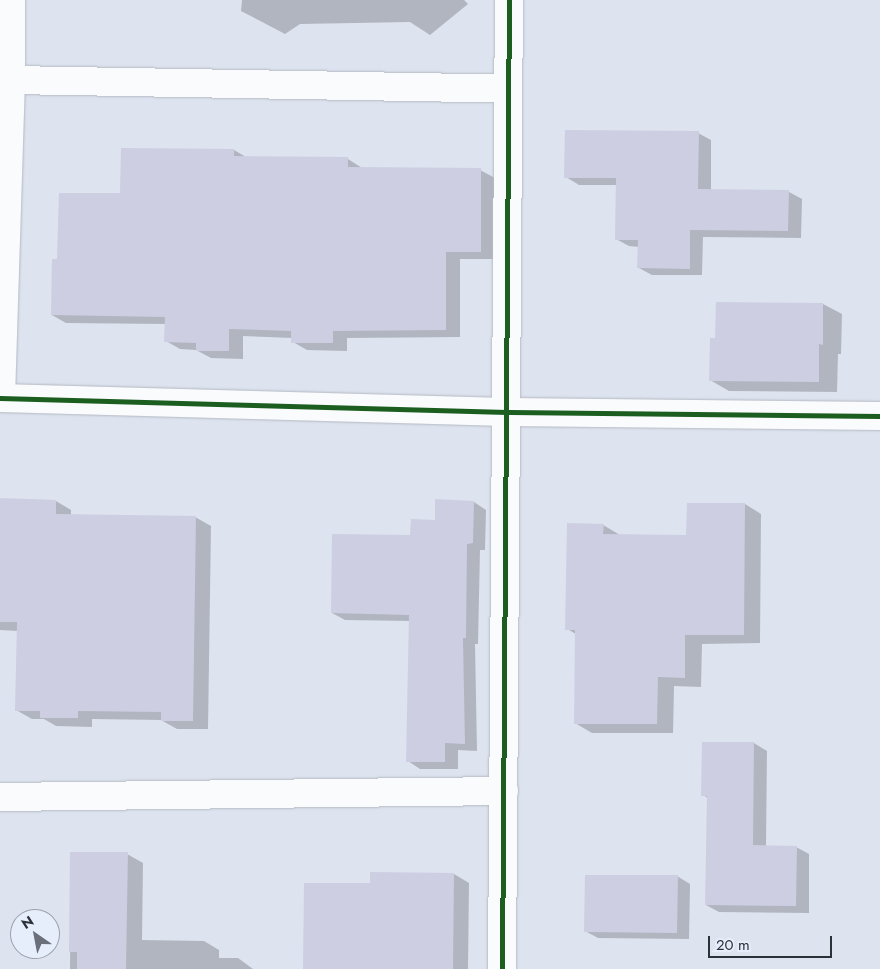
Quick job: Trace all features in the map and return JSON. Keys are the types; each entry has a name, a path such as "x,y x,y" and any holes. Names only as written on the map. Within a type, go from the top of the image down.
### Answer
{"street":[{"path":"11,0 11,80 1,398 507,412 880,416"},
{"path":"502,969 510,0"},
{"path":"11,80 508,89"},
{"path":"0,797 504,791"}],"building":[{"path":"565,130 699,131 698,189 789,190 788,231 690,230 690,269 637,268 638,240 615,240 616,178 564,178"},
{"path":"121,148 234,149 234,156 348,157 348,167 481,168 481,252 446,252 446,330 333,331 333,343 291,343 291,331 229,329 229,351 196,351 196,343 164,342 165,317 51,315 52,259 57,259 59,193 120,193"},
{"path":"716,302 823,303 823,345 819,344 819,382 709,381 710,338 715,338"},
{"path":"0,498 56,500 56,514 196,516 193,721 161,721 161,712 78,711 78,718 40,718 40,711 15,711 17,622 0,622"},
{"path":"435,499 474,501 473,543 467,544 466,638 463,638 465,744 445,743 445,762 406,762 409,615 331,613 332,534 410,535 411,519 435,520"},
{"path":"687,503 745,503 744,635 685,635 685,678 658,677 657,724 574,724 575,630 565,630 567,523 604,524 603,534 686,535"},
{"path":"702,742 754,742 753,845 797,846 796,906 705,905 707,796 701,796"},
{"path":"70,852 128,852 126,969 77,969 77,952 69,952"},
{"path":"370,872 454,873 453,969 303,969 304,883 370,883"},
{"path":"585,875 678,875 677,933 584,932"}],"cycle path":[{"path":"502,969 509,0"},
{"path":"0,398 507,412 880,416"}]}
